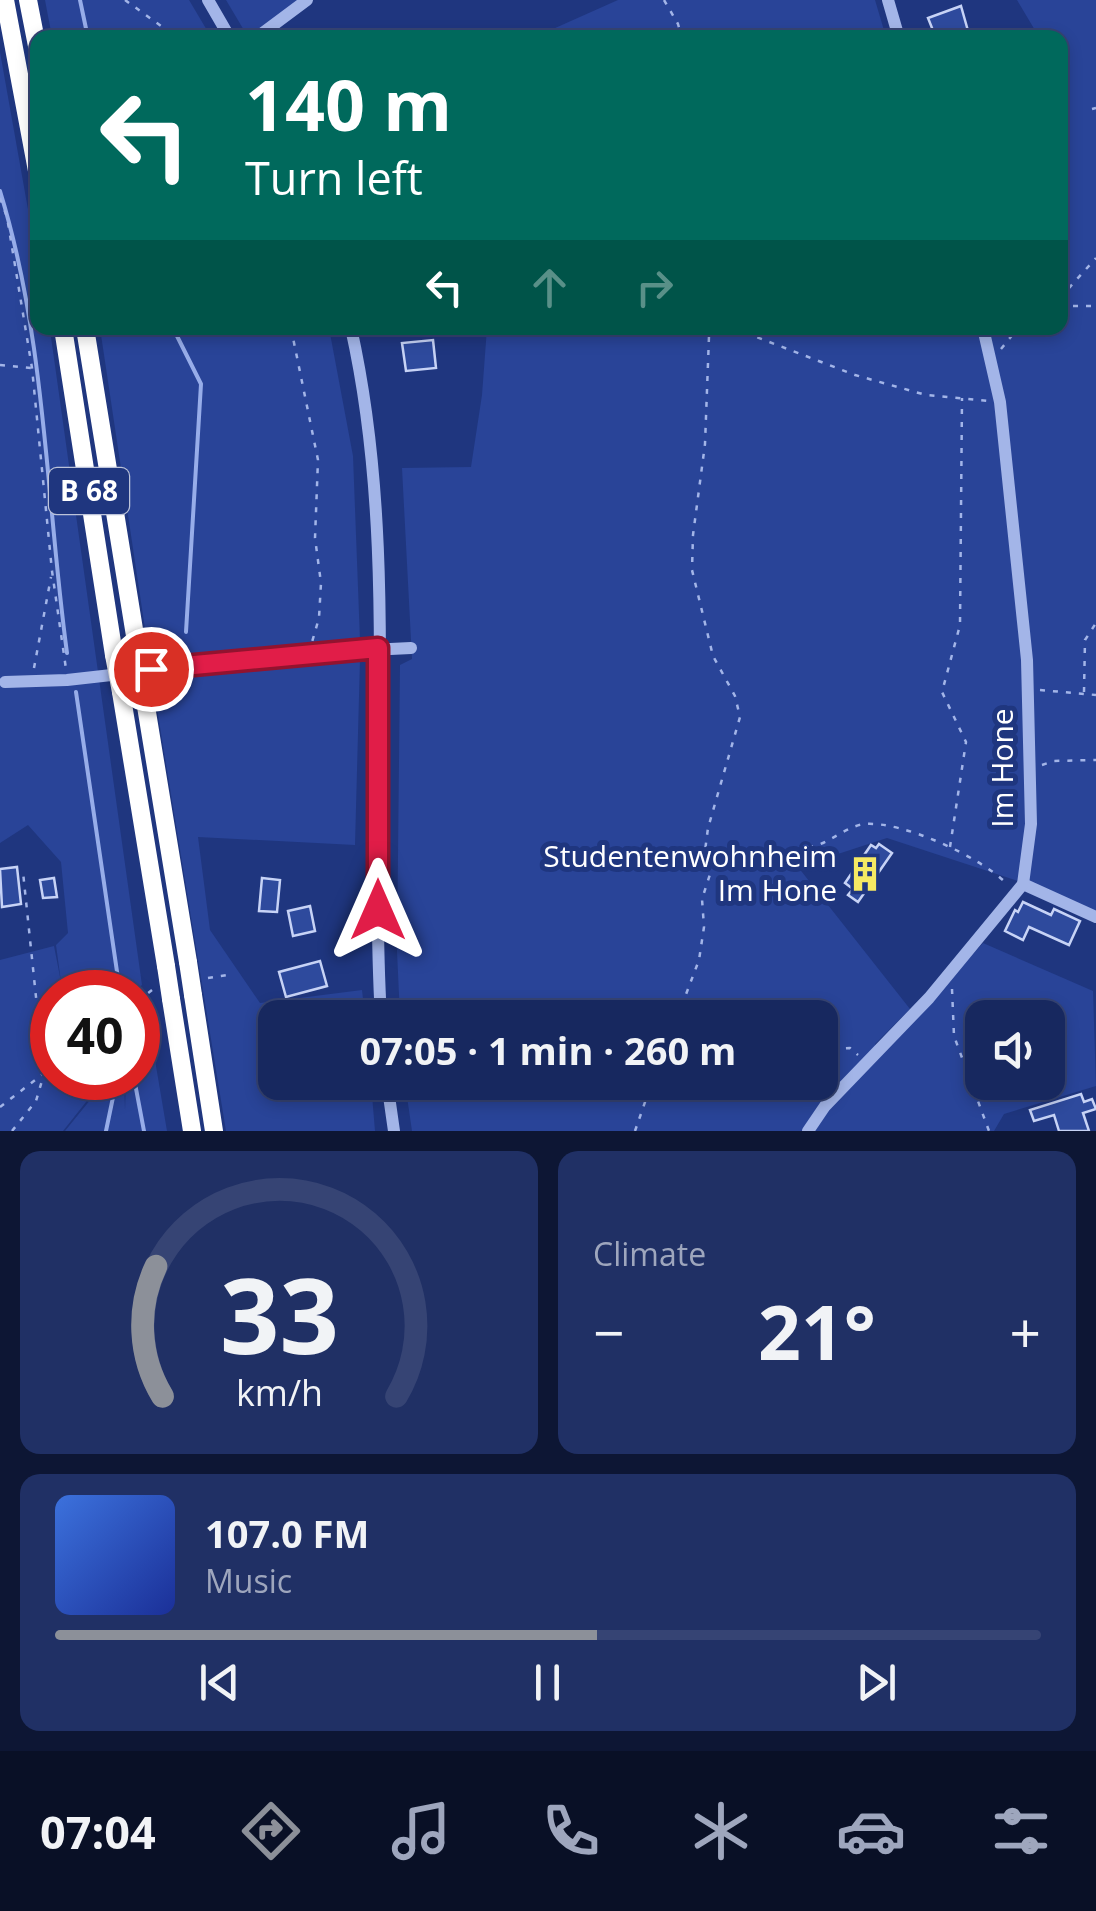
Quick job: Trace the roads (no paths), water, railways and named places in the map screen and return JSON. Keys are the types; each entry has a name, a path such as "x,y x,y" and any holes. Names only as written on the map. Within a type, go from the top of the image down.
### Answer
{"highway":[{"path":"5,0 30,133"},
{"path":"28,0 34,30"},
{"name":"B 68","path":"64,335 192,1131"},
{"name":"B 68","path":"86,335 214,1131"}],"street":[{"path":"208,0 225,30"},
{"path":"267,30 306,0"},
{"path":"888,0 897,30"},
{"path":"352,335 371,460 378,648 373,977 377,1000"},
{"name":"Im Hone","path":"985,335 1000,402 1028,690 1030,824 1019,888"},
{"path":"5,682 68,680 308,653 412,648"},
{"path":"808,1131 825,1106 951,972 1019,888 1096,917"},
{"path":"390,1100 394,1131"}],"waterway":[{"path":"80,0 86,30"},
{"path":"0,191 30,323"},
{"path":"32,335 67,653"},
{"path":"176,335 201,384 186,632"},
{"path":"76,692 117,970"},
{"path":"106,1131 112,1100"},
{"path":"138,1100 144,1131"}],"place":[{"name":"Studentenwohnheim Im Hone","path":"865,874"}]}
